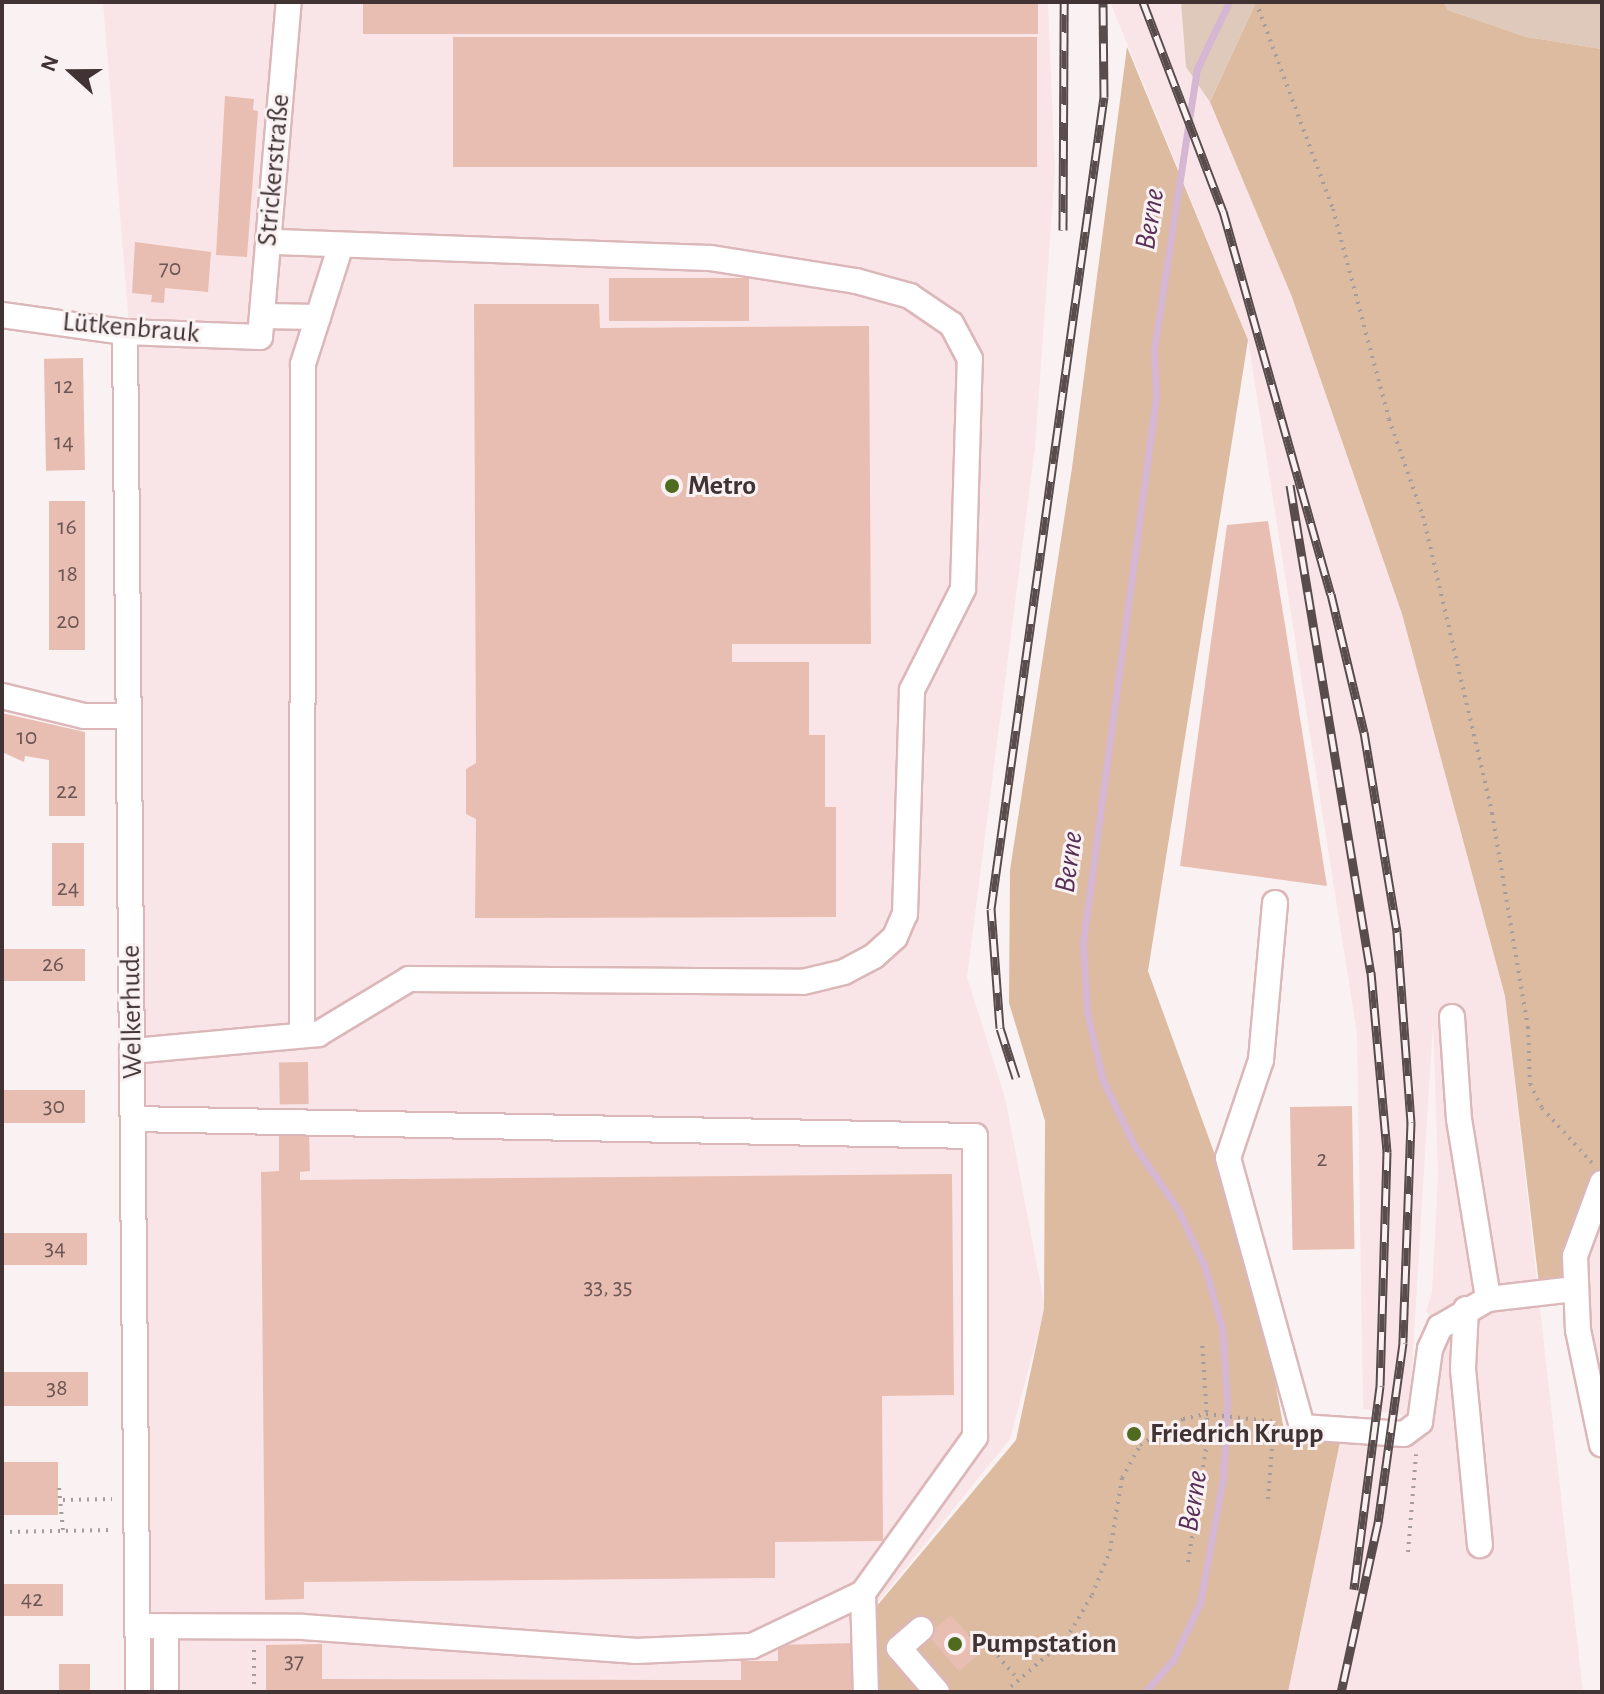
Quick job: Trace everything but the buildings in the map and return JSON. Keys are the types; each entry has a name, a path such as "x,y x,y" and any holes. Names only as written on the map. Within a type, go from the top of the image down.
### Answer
{"street":[{"name":"Strickerstraße","path":"261,326 289,2"},
{"path":"132,1051 318,1034 409,979 803,982 844,972 874,956 895,937 905,914 912,690 963,589 970,359 951,324 910,296 856,281 710,258 268,242"},
{"path":"302,1034 303,364 341,245"},
{"name":"Lütkenbrauk","path":"2,315 125,332 261,326 318,317"},
{"name":"Welkerhude","path":"125,332 138,1692"},
{"path":"2,696 84,716 127,716"},
{"path":"1275,903 1261,1060 1228,1158 1302,1427 1404,1434 1420,1422 1430,1349 1440,1327 1477,1304 1575,1289"},
{"path":"1452,1017 1477,1304 1463,1369 1480,1545"},
{"path":"133,1119 975,1136 975,1437 863,1593 752,1646 634,1651 254,1626 138,1626"},
{"path":"1600,1186 1575,1256 1575,1289 1602,1445"},
{"path":"863,1593 866,1692"},
{"path":"166,1626 166,1692"},
{"path":"921,1629 899,1648 937,1692"}],"path":[{"path":"1256,2 1333,209 1389,419 1423,516 1492,813 1528,1027 1530,1084 1542,1108 1591,1161 1600,1186"},
{"path":"1188,1562 1208,1436 1202,1340"},
{"path":"1005,1692 1066,1639 1092,1595 1110,1551 1129,1460 1162,1428 1206,1414 1249,1418"},
{"path":"1268,1499 1274,1421"},
{"path":"1408,1552 1416,1460"},
{"path":"59,1488 63,1500 63,1531"},
{"path":"63,1500 112,1499 112,1530"},
{"path":"2,1532 138,1529"},
{"path":"254,1626 254,1692"},
{"path":"970,1637 976,1632 1019,1680"}],"shaded area":[{"path":"103,2 1048,2 1055,170 1035,448 967,977 1005,1097 1045,1308 1010,1439 875,1606 877,1692 143,1692 130,339"},
{"path":"1110,2 1181,2 1186,67 1210,102 1292,297 1402,614 1505,996 1583,1692 1288,1692 1340,1442 1404,1443 1435,1323 1426,1311 1432,1293 1438,1174 1433,1024 1409,1416 1363,1409 1357,1034 1248,340"},
{"path":"1181,2 1256,2 1210,102 1186,67"},
{"path":"1256,2 1444,2 1448,10 1527,37 1602,49 1602,1169 1566,1282 1539,1284 1505,996 1402,614 1292,297 1210,102"},
{"path":"1444,2 1602,2 1602,49 1527,37 1448,10"},
{"path":"1127,47 1248,340 1148,971 1251,1254 1285,1435 1340,1442 1288,1692 876,1692 876,1607 1016,1440 1044,1309 1045,1121 1009,1003 1010,870 1072,468"},
{"path":"1602,1191 1602,1437 1577,1290"}],"waterway":[{"name":"Berne","path":"1145,1692 1173,1660 1200,1603 1223,1478 1227,1403 1222,1328 1204,1265 1177,1208 1134,1145 1103,1081 1087,1012 1083,942 1156,396 1154,349 1197,69 1229,2"}],"railway":[{"path":"1063,230 1064,2"},
{"path":"1016,1078 1000,1028 991,909 1104,97 1103,2"},
{"path":"1143,2 1223,211 1331,594 1364,732 1397,932 1411,1122 1403,1343 1378,1523 1341,1692"},
{"path":"1290,485 1371,972 1387,1152 1380,1386 1354,1589"}],"place":[{"name":"Metro","path":"672,486"},
{"name":"Friedrich Krupp","path":"1134,1434"},
{"name":"Pumpstation","path":"955,1644"}]}
